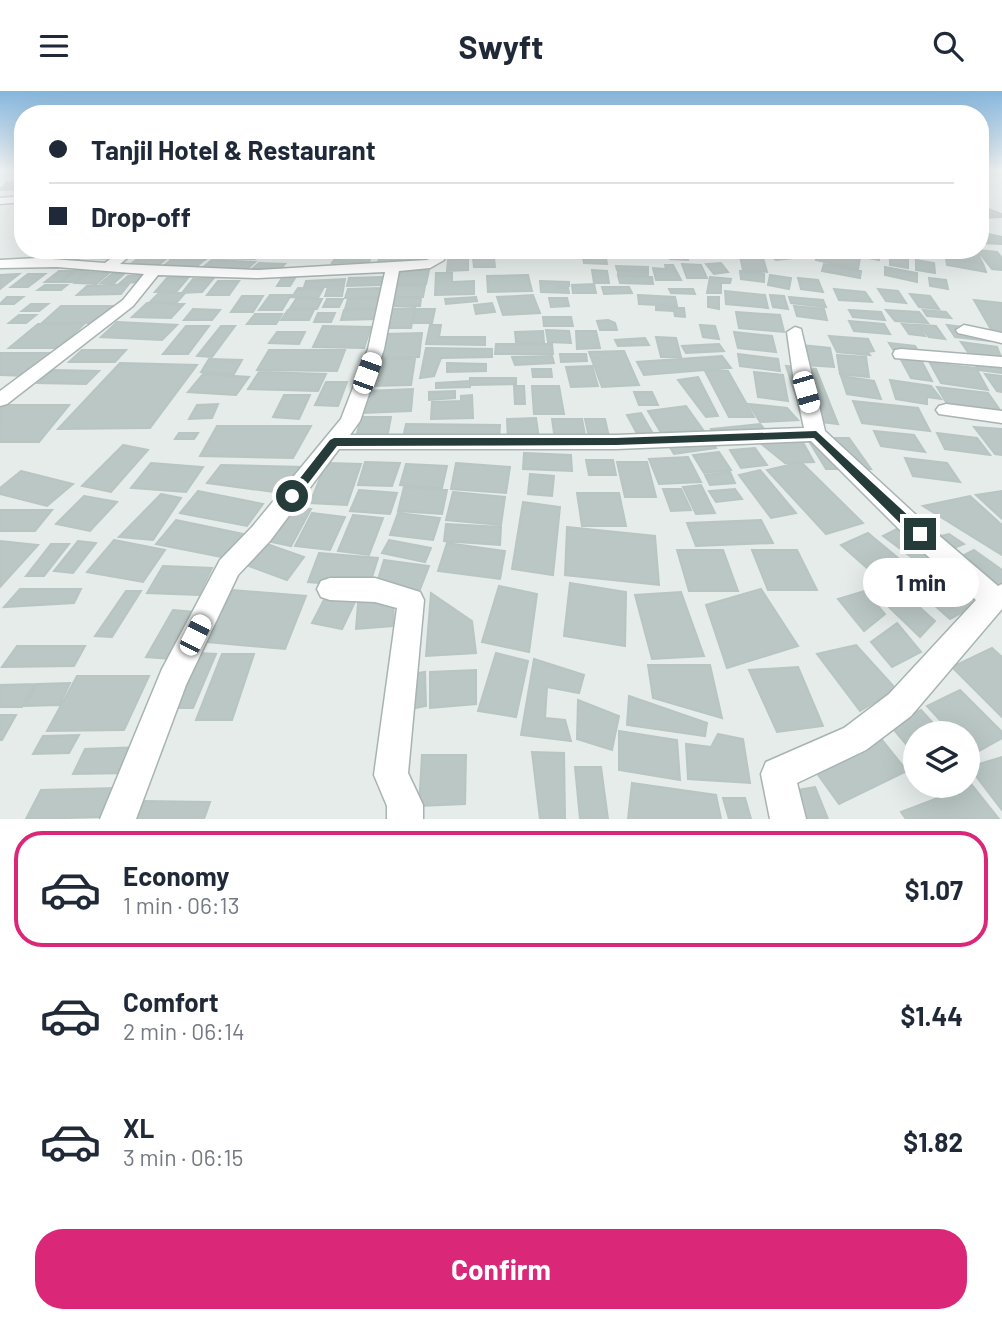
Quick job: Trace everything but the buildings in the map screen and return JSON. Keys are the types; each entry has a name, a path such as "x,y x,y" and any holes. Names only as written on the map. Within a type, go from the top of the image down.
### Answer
{"street":[{"path":"108,267 119,259"},
{"path":"0,264 233,273 393,268 430,264 437,259"},
{"path":"118,819 173,679 229,568 261,534 350,421 376,349 393,268"},
{"path":"0,400 128,303 154,271"},
{"path":"964,330 1002,338"},
{"path":"788,819 778,774 855,739 900,705 998,598 920,534 816,434 803,382 795,332"},
{"path":"901,354 1002,362"},
{"path":"946,410 1002,417"},
{"path":"334,442 616,442 816,434"},
{"path":"330,589 375,590 411,600 391,775 405,805 405,819"}],"route":[{"path":"292,496 334,442 616,442 816,434 920,534"}]}
